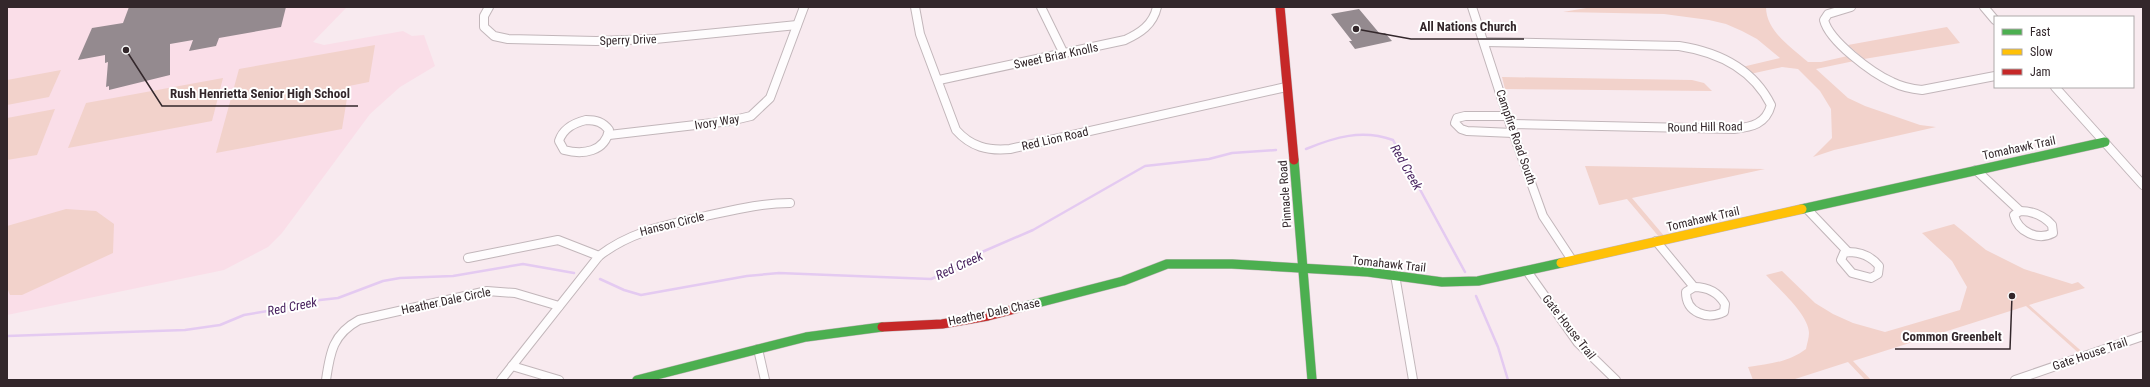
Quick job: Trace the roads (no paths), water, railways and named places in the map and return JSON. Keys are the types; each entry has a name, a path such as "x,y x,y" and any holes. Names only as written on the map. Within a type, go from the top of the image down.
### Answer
{"street":[{"name":"Sperry Drive","path":"489,7 484,16 484,27 490,34 506,38 563,41 631,41 764,26 797,25"},
{"name":"Ivory Way","path":"609,135 730,121 750,116 758,111 770,98 804,7"},
{"name":"Red Lion Road","path":"915,7 920,34 960,135 972,145 994,150 1010,149 1286,87"},
{"path":"1041,7 1064,54"},
{"name":"Sweet Briar Knolls","path":"938,80 1118,43 1133,37 1151,22 1157,7"},
{"name":"Pinnacle Road","path":"1280,7 1286,87 1294,155 1312,380"},
{"name":"Campfire Road South","path":"1472,7 1513,133 1543,216 1572,260"},
{"path":"1851,7 1827,14 1824,20 1826,28 1876,74 1888,81 1910,89 1922,90 1994,76"},
{"path":"1984,7 1994,19"},
{"name":"Round Hill Road","path":"1484,42 1679,46 1702,50 1721,57 1738,67 1763,90 1771,105 1767,118 1762,122 1734,129 1510,124"},
{"path":"2056,88 2143,185"},
{"path":"1508,116 1465,116 1457,118 1455,123 1457,126 1467,131 1513,133"},
{"path":"586,120 601,122 609,130 609,135 601,145 582,153 564,150 559,142 564,131 578,122 586,120"},
{"name":"Tomahawk Trail","path":"1302,269 1395,275 1442,282 1464,283 1527,271 2105,142"},
{"path":"1976,170 2020,211"},
{"name":"Hanson Circle","path":"558,306 599,256 617,242 650,228 757,204 790,203"},
{"path":"1806,208 1848,252"},
{"path":"468,258 558,240 599,256"},
{"path":"1656,241 1694,287 1707,288 1719,294 1725,304 1724,312 1715,316 1702,314 1695,311 1686,302 1685,297 1686,292 1694,287"},
{"name":"Heather Dale Chase","path":"637,380 806,337 841,331 942,324 988,316 1123,281 1167,264 1202,263 1302,269"},
{"name":"Gate House Trail","path":"1527,271 1590,357 1616,380"},
{"path":"1395,275 1413,380"},
{"name":"Heather Dale Circle","path":"326,380 329,357 335,340 344,328 359,320 487,291 514,293 558,306"},
{"path":"501,380 558,306"},
{"name":"Gate House Trail","path":"2015,380 2143,336"},
{"path":"758,348 765,380"},
{"path":"512,366 559,380"}],"waterway":[{"name":"Red Creek","path":"1306,149 1327,141 1349,136 1370,135 1393,140 1465,272"},
{"name":"Red Creek","path":"600,279 624,290 641,295 747,276 779,273 931,279 971,262 982,252 1033,230 1145,166 1209,159 1232,153 1276,150"},
{"name":"Red Creek","path":"7,336 185,330 220,325 244,315 286,308 302,302 338,298 383,281 400,278 453,276 523,264 574,273"},
{"name":"Red Creek","path":"1476,296 1498,347 1508,380"}],"place":[{"name":"All Nations Church","path":"1356,29"},
{"name":"Rush Henrietta Senior High School","path":"126,50"},
{"name":"Common Greenbelt","path":"2012,296"}]}
